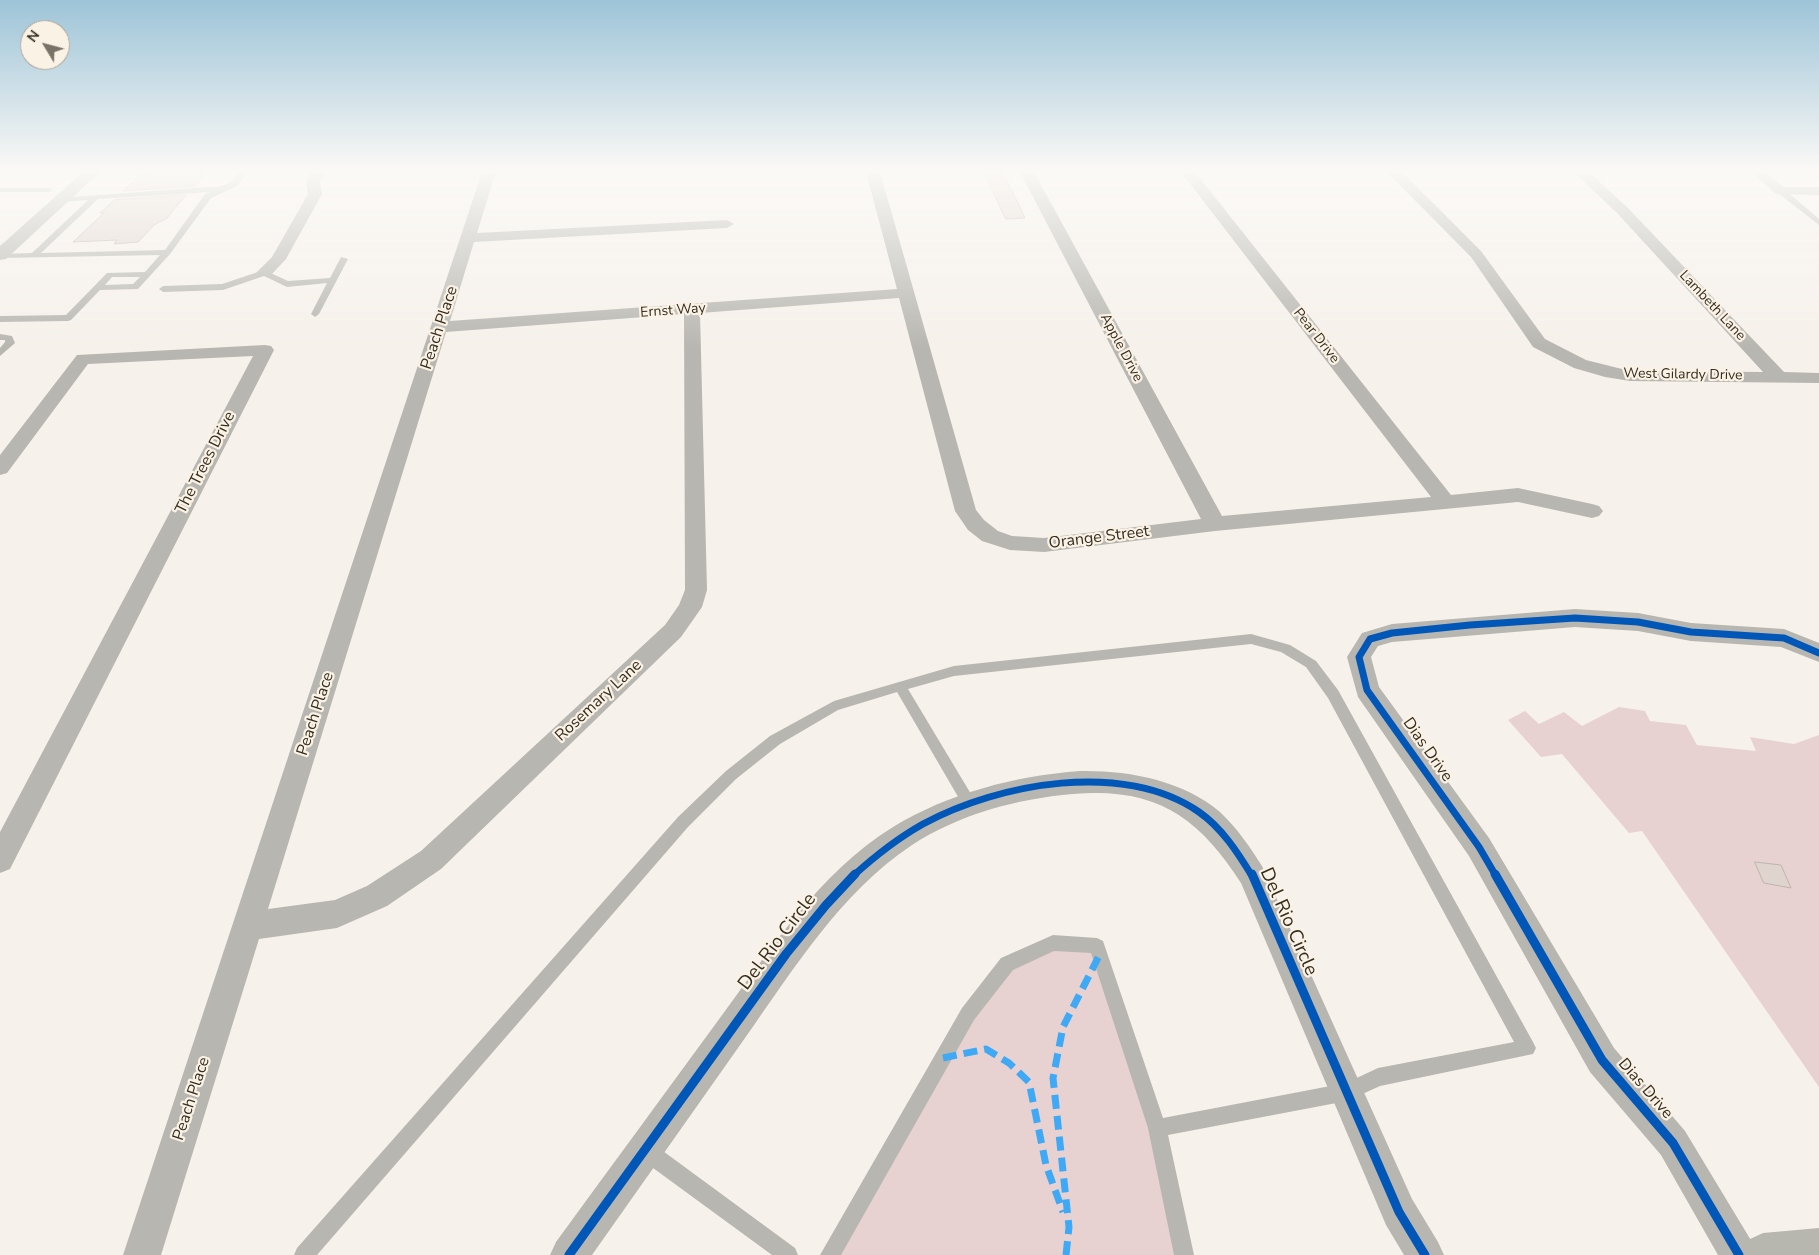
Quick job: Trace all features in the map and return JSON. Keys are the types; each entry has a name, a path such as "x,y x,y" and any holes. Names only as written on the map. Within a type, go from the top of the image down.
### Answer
{"main road":[{"path":"0,255 22,231"},
{"path":"1763,1255 1819,1250"}],"street":[{"path":"264,273 278,259 295,231"},
{"name":"Peach Place","path":"142,1255 470,231"},
{"path":"468,238 606,231"},
{"name":"Orange Street","path":"889,231 966,511 976,525 990,536 1010,543 1044,545 1215,524 1445,500 1518,495 1592,511"},
{"name":"Apple Drive","path":"1058,231 1215,524"},
{"name":"Pear Drive","path":"1234,231 1445,500"},
{"name":"West Gilardy Drive","path":"1453,231 1476,254 1539,343 1559,355 1605,372 1630,376 1819,378"},
{"name":"Lambeth Lane","path":"1641,231 1778,377"},
{"name":"Ernst Way","path":"440,327 692,310 906,292"},
{"name":"Rosemary Lane","path":"248,926 337,914 377,896 431,860 672,631 690,607 696,590 692,310"},
{"name":"The Trees Drive","path":"0,469 83,359 265,350 0,860"},
{"name":"Dias Drive","path":"1739,1255 1673,1143 1602,1060 1479,847 1367,690 1359,657 1370,639 1392,633 1470,625 1575,618 1638,622 1691,632 1784,638 1819,653"},
{"name":"Del Rio Circle","path":"570,1255 786,954 824,906 859,869 901,836 934,817 968,803 1053,784 1107,781 1166,796 1190,806 1212,823 1229,841 1252,875 1399,1212 1425,1255"}],"lane":[{"path":"33,256 60,231"},
{"path":"0,319 68,318 110,275 147,274 183,231"},
{"path":"0,255 33,256 167,252"},
{"path":"315,314 344,259"},
{"path":"163,289 223,287 264,273 287,284 332,280"},
{"path":"0,337 9,338 10,343 0,353"},
{"path":"304,1255 683,822 731,775 776,740 834,706 954,672 1251,639 1286,648 1311,664 1332,694 1527,1048 1378,1077 1347,1092 1157,1128"},
{"path":"900,686 968,803"},
{"path":"830,1255 968,1014 1007,964 1054,944 1097,946 1157,1128 1184,1255"},
{"path":"645,1150 788,1255"}],"shaded area":[{"path":"1619,707 1645,711 1650,721 1686,725 1697,745 1756,751 1750,737 1794,744 1819,735 1819,1087 1642,831 1629,833 1562,754 1541,757 1508,720 1525,711 1539,724 1564,712 1582,726","holes":["1755,862 1781,865 1791,888 1764,883"]},
{"path":"1053,943 1097,946 1184,1255 830,1255 1007,964"}],"building":[{"path":"85,231 149,231 138,242 114,244 117,240 73,242"},
{"path":"1755,862 1781,865 1791,888 1764,883"}],"marked path":[{"path":"1066,1255 1069,1227 1053,1078 1063,1027 1100,954"},
{"path":"943,1058 986,1049 1009,1063 1029,1082 1046,1165 1063,1212"}],"cycle path":[{"path":"1739,1255 1673,1143 1602,1060 1479,847 1367,690 1359,657 1370,639 1392,633 1470,625 1575,618 1638,622 1691,632 1784,638 1819,653"},
{"path":"569,1255 786,954 826,905 869,861 903,836 949,812 1000,795 1027,789 1080,782 1126,784 1148,790 1189,806 1208,819 1225,836 1239,855 1252,875 1399,1212 1425,1255"}]}
